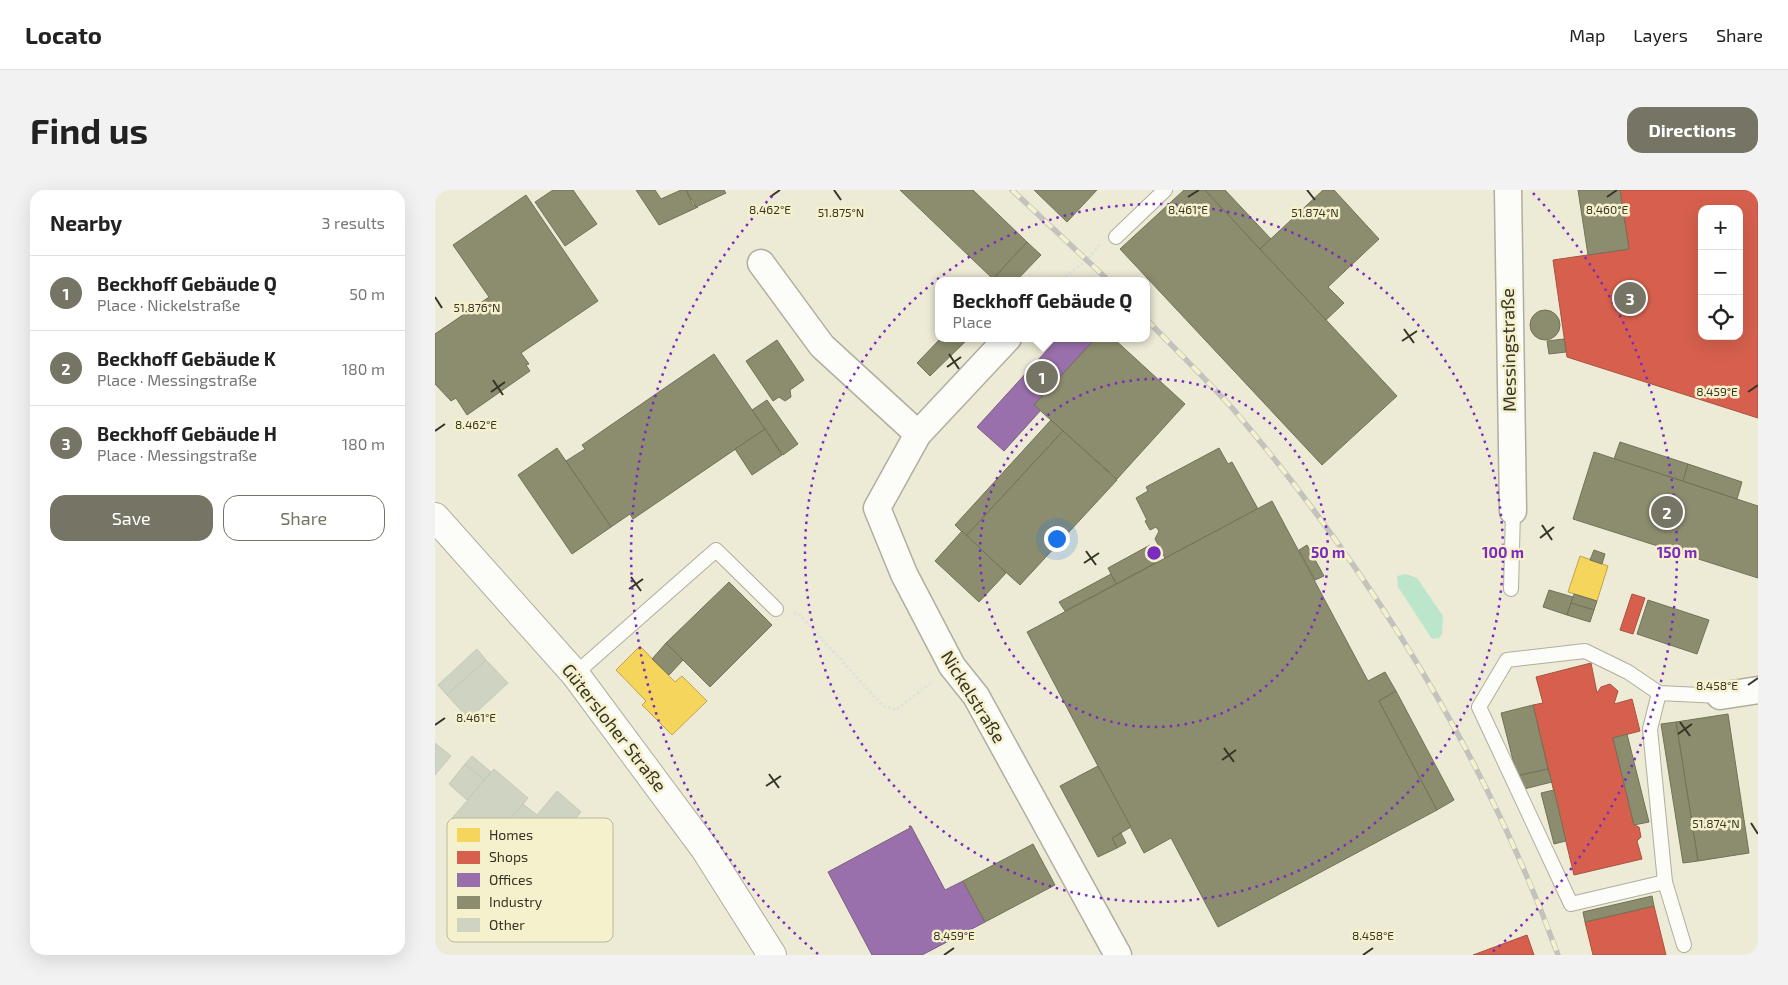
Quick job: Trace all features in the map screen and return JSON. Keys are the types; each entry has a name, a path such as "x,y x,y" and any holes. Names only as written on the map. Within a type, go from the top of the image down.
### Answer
{"main road":[{"name":"Gütersloher Straße","path":"435,517 575,674 705,849 773,955"}],"street":[{"name":"Messingstraße","path":"1508,190 1513,511"},
{"path":"761,263 822,346 918,434"},
{"name":"Nickelstraße","path":"1004,342 918,434 877,508 903,574 951,666 975,696 1118,955"},
{"path":"1720,696 1758,690"}],"lane":[{"path":"1115,237 1165,190"},
{"path":"1511,589 1513,511"},
{"path":"575,674 716,550 776,609"},
{"path":"1665,882 1571,904 1479,707 1507,660 1585,651 1628,672 1659,693 1720,696"},
{"path":"1659,693 1650,729 1665,882 1684,945"}],"path":[{"path":"1066,277 1089,260 1101,242 1115,237"},
{"path":"776,609 799,614 883,706 896,710 951,666"}],"shaded area":[{"path":"1406,574 1417,578 1443,616 1442,634 1439,638 1432,639 1398,587 1397,576"}],"building: Homes":[{"path":"1580,556 1608,566 1597,601 1568,592"},
{"path":"640,646 675,682 682,676 707,701 672,735 642,705 646,701 616,670"}],"building: Shops":[{"path":"1620,190 1758,190 1758,418 1567,357 1553,260 1629,249"},
{"path":"1632,594 1645,598 1633,634 1620,630"},
{"path":"1591,663 1597,693 1601,687 1610,684 1618,691 1614,704 1632,699 1640,731 1613,738 1634,825 1639,827 1641,837 1637,841 1642,859 1574,875 1533,705 1543,703 1536,677"},
{"path":"1654,906 1666,955 1593,955 1585,922"},
{"path":"1527,935 1534,955 1473,955"}],"building: Offices":[{"path":"1054,342 1092,342 1034,405 1041,410 1004,451 977,427"},
{"path":"909,826 911,826 945,890 963,881 985,922 922,955 872,955 828,872 910,828"}],"building: Industry":[{"path":"553,190 573,190 597,224 565,246 535,202"},
{"path":"636,190 655,190 661,199 681,190 686,190 693,205 698,207 659,225"},
{"path":"686,190 724,190 726,193 696,207"},
{"path":"900,190 973,190 1027,242 995,277 991,277"},
{"path":"1034,190 1097,190 1067,222"},
{"path":"1184,190 1205,190 1397,396 1322,465 1150,281 1150,277 1146,277 1120,249"},
{"path":"1205,190 1225,190 1271,239 1260,249"},
{"path":"1323,190 1334,190 1379,239 1328,287 1344,303 1326,320 1260,249"},
{"path":"1578,190 1620,190 1629,249 1588,255"},
{"path":"526,195 598,301 521,353 529,364 526,365 530,371 467,415 456,398 451,401 435,384 435,334 489,297 453,245"},
{"path":"1027,242 1041,255 1020,277 995,277"},
{"path":"1545,310 1555,315 1560,325 1555,335 1545,340 1535,335 1530,325 1535,315"},
{"path":"1564,339 1566,352 1549,354 1547,341"},
{"path":"777,340 804,380 790,390 791,397 785,401 779,397 773,401 746,361"},
{"path":"937,342 965,342 930,376 917,363"},
{"path":"1092,342 1117,342 1185,404 1117,479 1034,405"},
{"path":"714,354 765,429 633,519 630,514 611,527 566,461 585,449 582,445"},
{"path":"767,400 798,444 783,455 752,410"},
{"path":"1051,420 1063,431 966,536 955,525"},
{"path":"765,429 782,455 752,475 735,449"},
{"path":"1063,431 1117,480 1020,585 966,536"},
{"path":"1620,442 1688,464 1683,481 1614,459"},
{"path":"557,448 611,527 572,554 518,475"},
{"path":"1219,448 1228,464 1232,462 1258,509 1165,558 1155,539 1159,531 1156,527 1150,530 1136,498 1148,491 1146,487"},
{"path":"1594,452 1758,506 1758,578 1573,519"},
{"path":"1688,464 1742,482 1737,499 1683,481"},
{"path":"1272,501 1368,681 1385,672 1396,691 1379,701 1437,810 1218,927 1171,838 1144,853 1027,632"},
{"path":"962,531 1006,573 979,602 935,561"},
{"path":"1150,545 1159,561 1116,584 1108,568"},
{"path":"1307,545 1324,576 1315,580 1299,550"},
{"path":"1594,550 1605,554 1602,564 1590,560"},
{"path":"1111,574 1116,584 1065,611 1059,602"},
{"path":"729,582 772,625 710,687 666,643"},
{"path":"1549,590 1573,597 1567,615 1543,607"},
{"path":"1574,594 1597,601 1594,610 1571,603"},
{"path":"1648,600 1709,620 1697,654 1637,634"},
{"path":"1571,603 1594,610 1590,622 1567,615"},
{"path":"666,643 683,660 669,675 652,659"},
{"path":"1396,691 1454,800 1437,810 1379,701"},
{"path":"1533,705 1548,769 1517,776 1501,713"},
{"path":"1728,714 1749,853 1698,861 1676,722"},
{"path":"1676,722 1698,861 1683,863 1661,724"},
{"path":"1627,734 1649,822 1634,825 1613,738"},
{"path":"1098,766 1131,827 1112,838 1117,848 1098,857 1060,786"},
{"path":"1548,769 1552,782 1520,790 1517,776"},
{"path":"1554,790 1566,841 1554,844 1541,793"},
{"path":"1121,833 1126,843 1117,848 1112,838"},
{"path":"1033,844 1055,885 985,922 963,881"},
{"path":"1652,896 1654,906 1585,922 1583,912"}],"building: Other":[{"path":"477,649 486,660 447,695 438,685"},
{"path":"486,660 508,683 469,719 447,695"},
{"path":"435,743 451,756 435,775"},
{"path":"472,756 491,772 484,780 465,764"},
{"path":"465,764 484,780 467,800 449,784"},
{"path":"494,769 528,798 511,818 452,818"},
{"path":"557,791 581,812 576,818 514,818 512,816 523,804 537,815"}],"railway":[{"path":"1012,190 1105,277"},
{"path":"1150,323 1234,410 1332,535 1377,601 1420,668 1460,737 1496,808 1529,881 1558,955"}],"place":[{"name":"Beckhoff Gebäude H","path":"1630,298"},
{"name":"Beckhoff Gebäude Q","path":"1042,377"},
{"name":"Beckhoff Gebäude K","path":"1667,512"}]}
